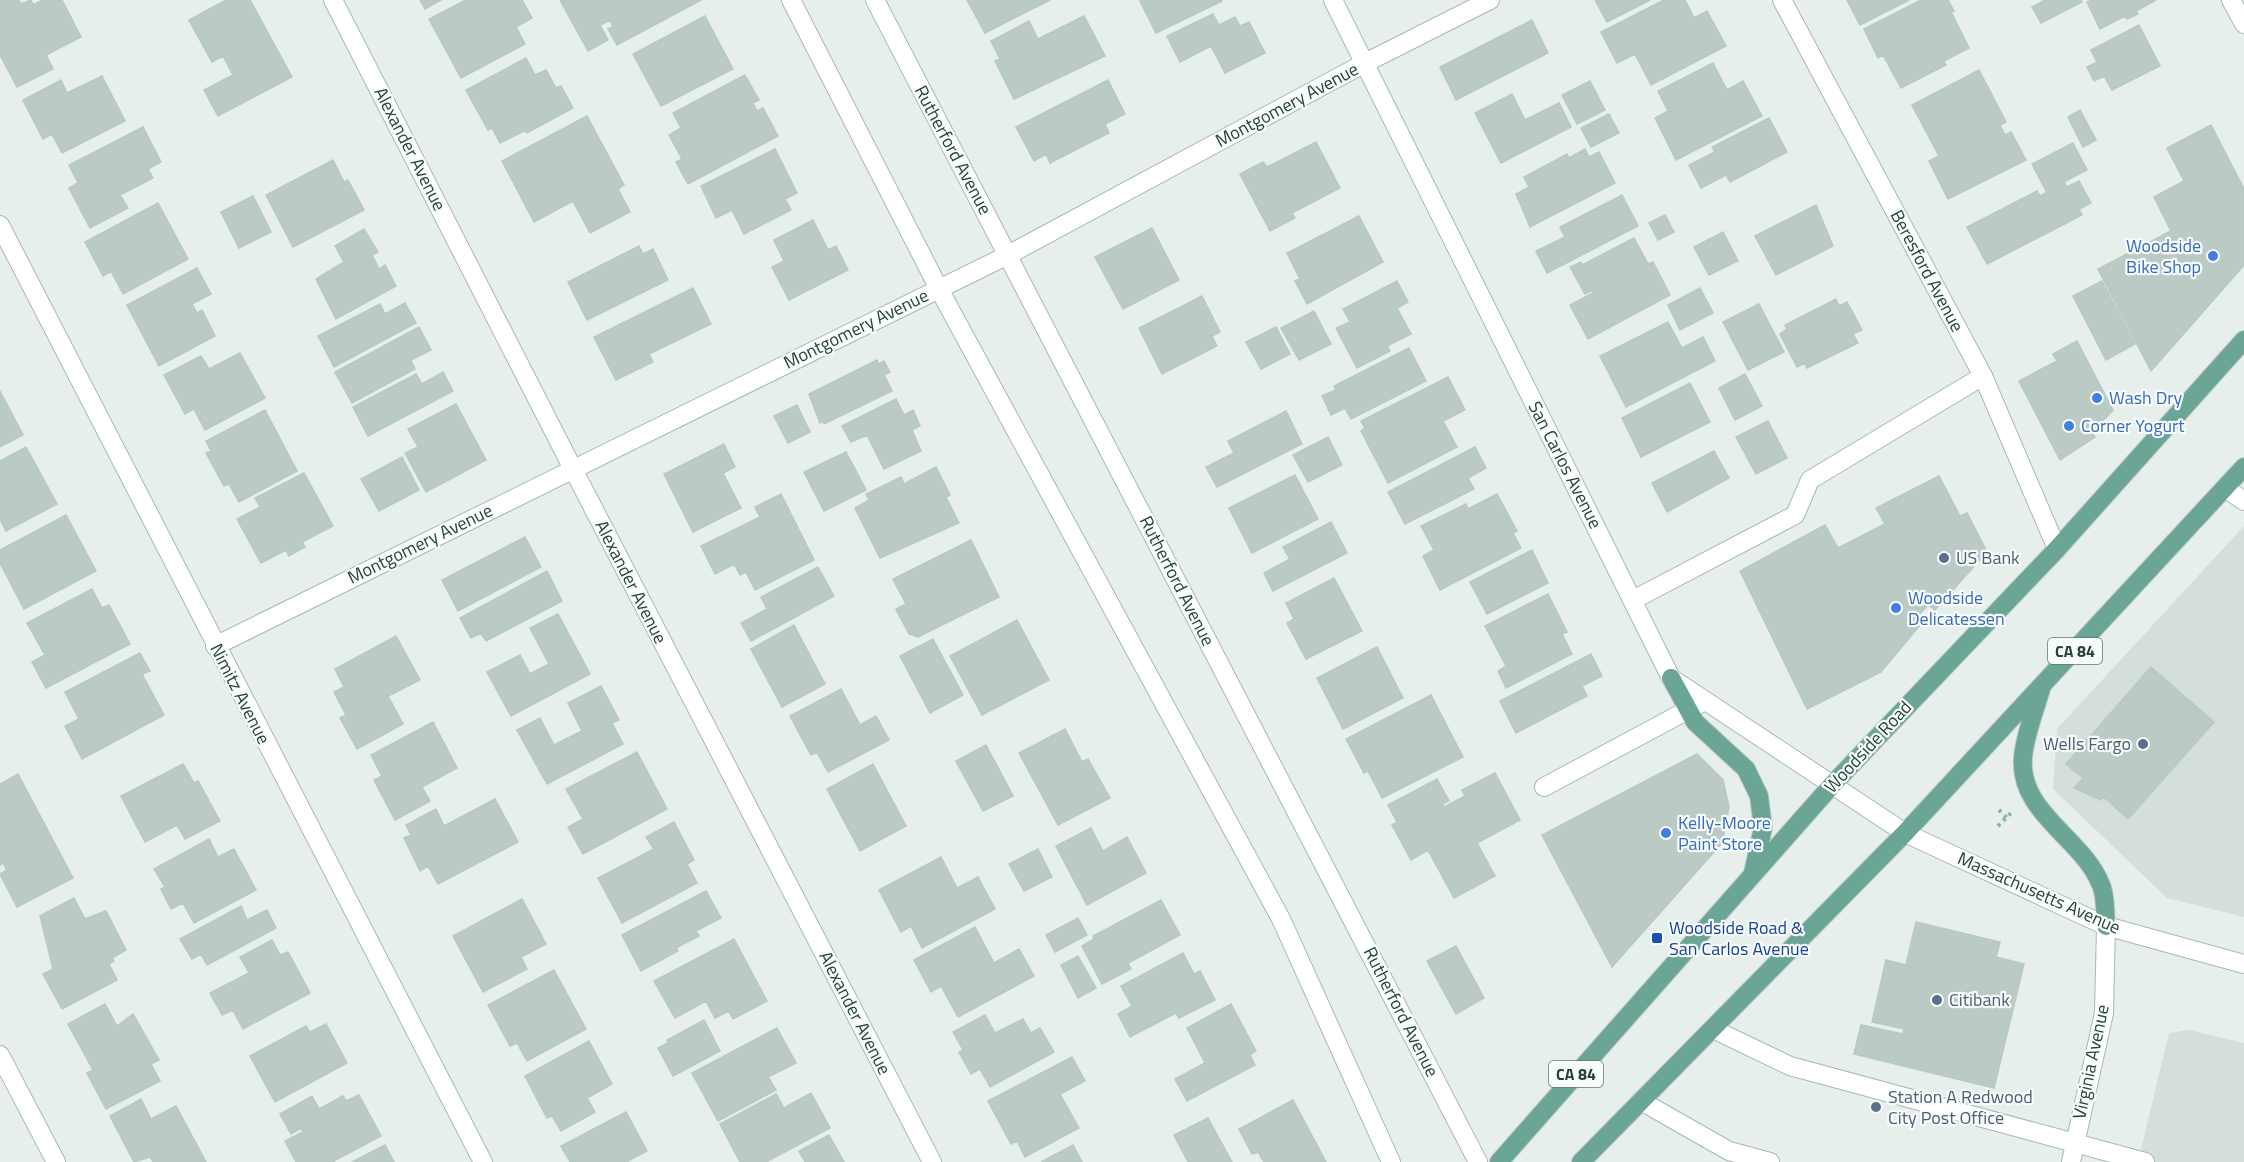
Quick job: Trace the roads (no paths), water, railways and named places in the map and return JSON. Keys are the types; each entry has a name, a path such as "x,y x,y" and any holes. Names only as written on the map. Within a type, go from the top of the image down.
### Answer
{"main road":[{"name":"Woodside Road","path":"1499,1162 1832,785 2057,549 2244,340"},
{"name":"CA 84","path":"1581,1162 1905,833 2244,467"},
{"path":"1671,678 1695,722 1746,769 1759,796 1763,828 1753,874"},
{"path":"2041,687 2023,757 2025,777 2038,807 2079,853 2101,885 2106,926"}],"street":[{"name":"Alexander Avenue","path":"333,0 932,1162"},
{"path":"791,0 939,289 1281,920 1391,1162"},
{"name":"Rutherford Avenue","path":"875,0 1478,1162"},
{"name":"San Carlos Avenue","path":"1333,0 1671,678"},
{"name":"Montgomery Avenue","path":"215,646 1008,255 1365,63 1490,0"},
{"name":"Beresford Avenue","path":"1782,0 1983,376 2057,549"},
{"path":"2231,0 2244,24"},
{"name":"Nimitz Avenue","path":"0,225 483,1162"},
{"path":"1633,600 1796,515 1810,480 1983,376"},
{"path":"2224,488 2244,501"},
{"path":"1671,678 1905,833"},
{"path":"1544,787 1705,700"},
{"name":"Massachusetts Avenue","path":"1905,833 2106,926 2244,964"},
{"name":"Virginia Avenue","path":"2071,1162 2104,1012 2106,926"},
{"path":"1713,1029 1790,1066 2145,1162"},
{"path":"0,1055 56,1162"},
{"path":"1641,1101 1729,1151 1770,1162"}],"place":[{"name":"Woodside Bike Shop","path":"2213,256"},
{"name":"Wash Dry","path":"2097,398"},
{"name":"Corner Yogurt","path":"2069,426"},
{"name":"US Bank","path":"1944,558"},
{"name":"Woodside Delicatessen","path":"1896,608"},
{"name":"Wells Fargo","path":"2143,744"},
{"name":"Kelly-Moore Paint Store","path":"1666,833"},
{"name":"Woodside Road & San Carlos Avenue","path":"1657,938"},
{"name":"Citibank","path":"1937,1000"},
{"name":"Station A Redwood City Post Office","path":"1876,1107"}]}
